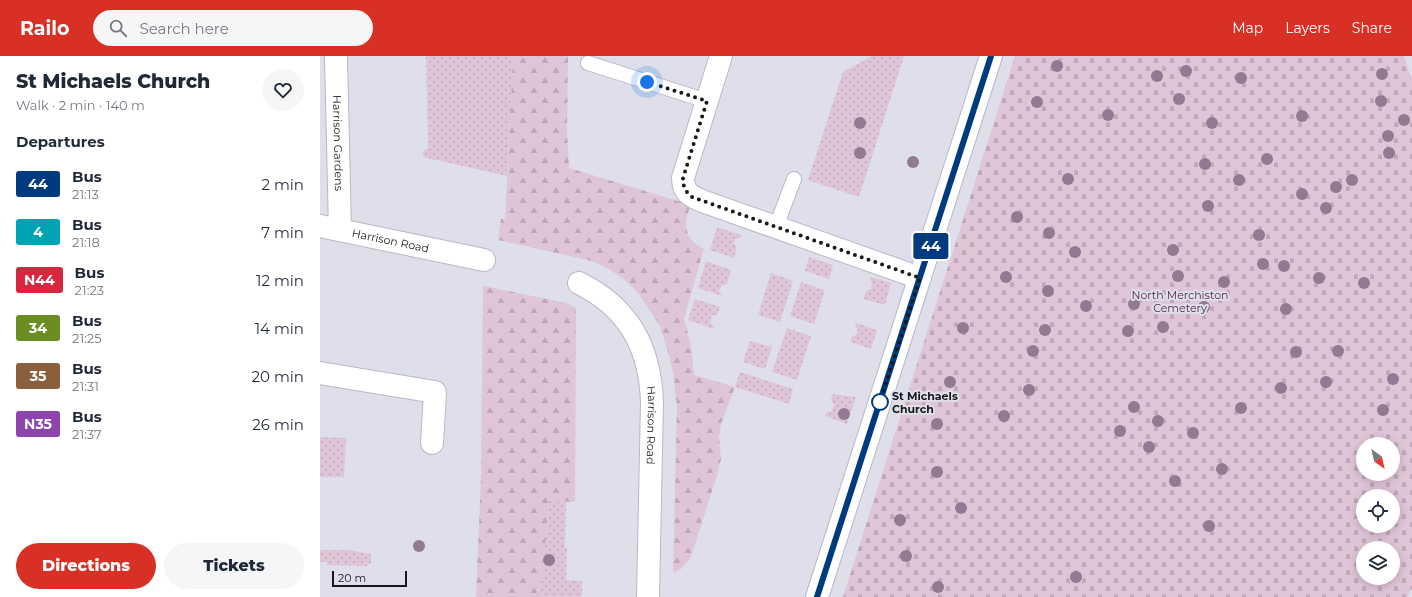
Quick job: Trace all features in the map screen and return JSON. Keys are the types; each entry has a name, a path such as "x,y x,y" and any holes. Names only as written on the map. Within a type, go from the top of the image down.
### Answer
{"street":[{"name":"Harrison Gardens","path":"330,228 336,56"},
{"path":"721,56 683,178 685,191 692,197 702,201 920,278"},
{"path":"817,597 991,56"},
{"path":"698,215 770,236 785,230"},
{"name":"Harrison Road","path":"330,228 484,260"},
{"name":"Harrison Road","path":"579,283 602,296 624,317 640,343 647,362 652,402 648,597"},
{"path":"320,373 435,392 432,443"}],"lane":[{"path":"588,63 707,101"},
{"path":"785,230 794,179"}],"green space":[{"path":"426,56 513,56 507,176 423,157 423,151 428,148"},
{"path":"513,56 568,56 567,133 569,168 691,205 686,224 687,230 692,240 704,249 684,318 691,346 694,375 735,387 721,424 719,438 721,459 717,475 691,557 681,569 673,573 677,406 673,373 660,326 638,293 624,279 607,268 592,261 498,240 501,219 505,219"},
{"path":"872,56 904,56 859,197 808,180 843,72"},
{"name":"North Merchiston Cemetery","path":"1015,56 1404,56 1412,81 1412,588 1407,597 843,597"},
{"path":"717,227 741,235 741,238 735,239 734,244 737,248 734,258 710,250"},
{"path":"809,257 833,265 829,279 805,271"},
{"path":"706,261 731,270 727,284 721,286 719,292 723,296 698,288"},
{"path":"771,273 793,281 780,322 758,315"},
{"path":"871,277 891,283 885,305 863,299 866,291 871,289"},
{"path":"801,282 825,290 814,324 790,316"},
{"path":"483,286 566,303 576,308 575,502 549,501 542,579 535,597 476,597 481,476"},
{"path":"695,299 720,307 717,315 712,316 710,322 714,327 713,329 688,320"},
{"path":"856,323 877,330 871,349 850,342 852,336 856,335 858,330 855,326"},
{"path":"787,328 811,336 797,380 772,372"},
{"path":"750,341 772,347 765,369 743,362"},
{"path":"740,372 793,389 789,404 735,387"},
{"path":"832,394 856,397 847,424 825,416 827,412 832,411 834,404 831,401"},
{"path":"320,437 346,438 344,477 320,477"},
{"path":"549,500 566,502 566,580 582,581 582,597 535,597 542,579"},
{"path":"320,550 348,550 371,554 371,562 367,566 327,565 327,562 320,562"}],"bus line":[{"name":"44","path":"817,597 991,56"}],"place":[{"name":"St Michaels Church","path":"880,402"}],"route":[{"path":"647,82 707,101 683,178 685,191 692,197 920,278 880,402"}]}
